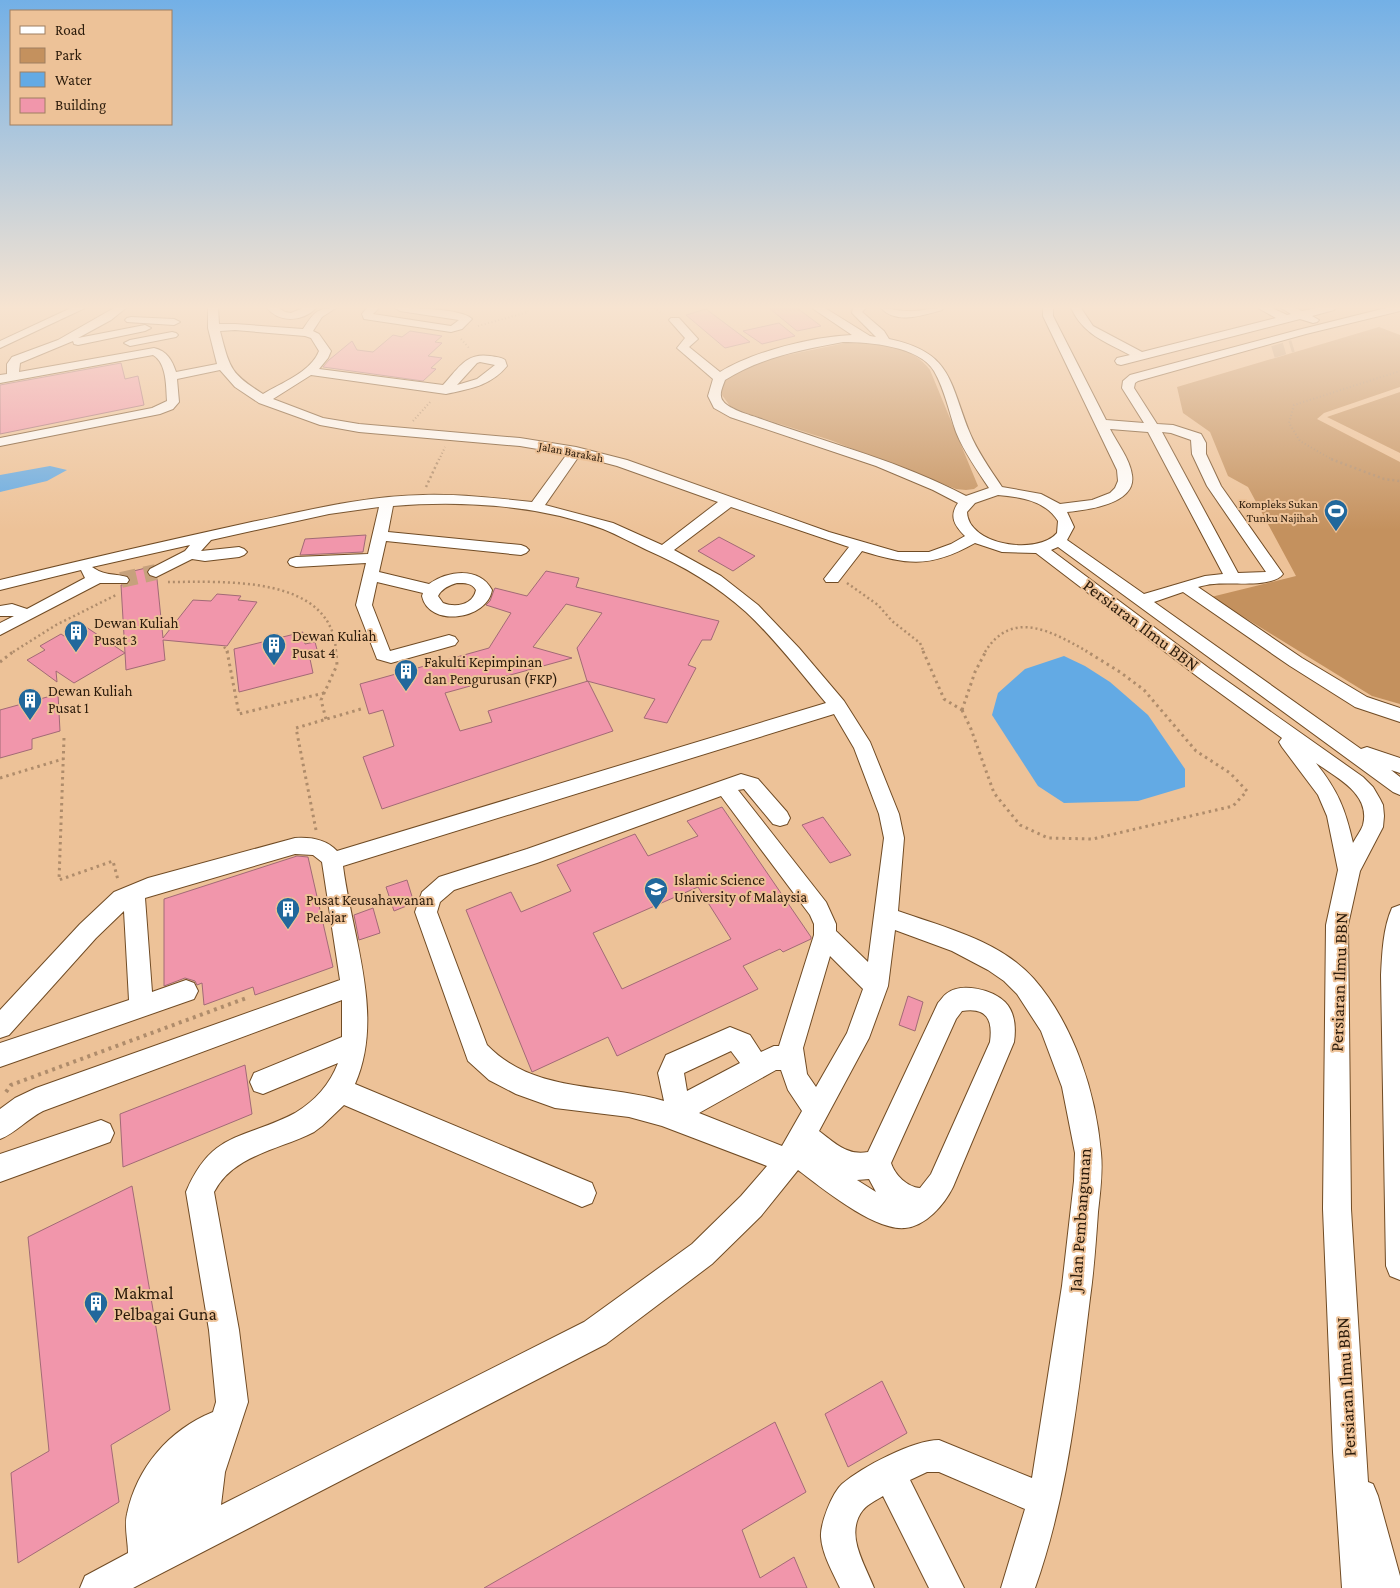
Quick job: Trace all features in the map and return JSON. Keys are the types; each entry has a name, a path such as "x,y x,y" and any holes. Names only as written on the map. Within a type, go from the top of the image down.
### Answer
{"street":[{"path":"0,442 162,409 173,402 170,382"},
{"name":"Jalan Barakah","path":"236,382 263,400 320,421 359,428 520,442 576,451 622,463 858,546 897,557 916,558 932,556 956,547 975,536"},
{"path":"263,400 291,382"},
{"path":"357,382 382,388 423,387 460,389 480,382"},
{"path":"443,389 450,382"},
{"path":"719,382 714,396 718,405 735,414 867,457 924,480 966,501"},
{"path":"945,382 966,440 998,491"},
{"path":"1056,509 1093,505 1121,489 1126,481 1124,470 1080,382"},
{"path":"1128,382 1129,392 1153,428 1233,578"},
{"path":"407,398 423,387"},
{"path":"1101,424 1173,429 1196,437 1199,443 1199,454 1214,486 1275,574 1266,578 1211,579 1140,601"},
{"path":"536,507 576,451"},
{"path":"998,491 1030,495 1056,509 1063,517 1066,525 1065,534 1050,545 1006,548 990,544 965,528 960,518 960,509 966,501 974,496 998,491"},
{"path":"0,585 91,571 206,537 329,510 387,502 421,499 483,501 536,507 572,515 608,526 665,550 715,579 752,609 793,652 838,706 863,747 889,814 894,838 886,917 876,986 856,1038 795,1149 751,1206 702,1254 595,1333 97,1588"},
{"path":"665,550 729,501"},
{"path":"387,502 364,605 383,655 396,656 450,641"},
{"path":"379,536 521,550"},
{"path":"159,577 190,554 206,537"},
{"name":"Persiaran Ilmu BBN","path":"1050,545 1140,601 1307,719 1400,788"},
{"name":"Persiaran Ilmu BBN","path":"1050,545 1279,728 1356,782 1366,792 1373,804 1373,827 1349,870 1337,925 1337,1209 1349,1452 1359,1588"},
{"path":"834,577 858,546"},
{"path":"190,554 205,556 239,552"},
{"path":"296,562 374,558"},
{"path":"91,571 118,587"},
{"path":"0,630 29,615 91,571"},
{"path":"370,575 431,590"},
{"path":"1185,586 1296,662 1361,702 1400,716"},
{"path":"0,611 12,609 29,615"},
{"path":"0,1027 88,931 128,896 295,846 326,854 838,706"},
{"path":"1307,719 1344,743 1368,755 1400,766"},
{"path":"1279,728 1327,792 1337,816 1349,870"},
{"path":"780,818 752,784 741,781 530,857 447,883 438,889 426,903 426,912 477,1053 494,1070 520,1082 562,1097 619,1102 679,1114 847,1166 864,1168 877,1163"},
{"path":"725,787 818,909 825,924 825,935 791,1048 794,1077 817,1109"},
{"path":"173,1548 209,1472 223,1414 224,1330 200,1192 204,1178 212,1168 236,1150 314,1116 332,1101 346,1076 355,1044 356,1032 352,986 326,854"},
{"path":"128,896 141,1007"},
{"path":"1400,915 1397,946 1400,1266"},
{"name":"Jalan Pembangunan","path":"886,917 957,943 1005,969 1023,984 1040,1005 1057,1039 1070,1072 1080,1108 1088,1154 1080,1270 1052,1462 1044,1500 1018,1588"},
{"path":"825,935 876,986"},
{"path":"0,1126 24,1107 36,1101 352,986"},
{"path":"0,1055 186,991"},
{"path":"795,1149 875,1208 892,1214 906,1214 916,1210 929,1198 945,1172 1002,1042 1005,1030 1004,1020 999,1012 987,1002 976,999 955,1001 947,1011 877,1163 882,1178 895,1192 908,1200 920,1202 929,1198"},
{"path":"679,1114 671,1073 675,1064 730,1039 741,1043 756,1068"},
{"path":"263,1082 355,1044"},
{"path":"679,1114 774,1058 791,1058"},
{"path":"338,1090 582,1192"},
{"path":"0,1168 101,1133"},
{"path":"173,1548 144,1516 150,1492 164,1467 179,1451 223,1414"},
{"path":"1349,1452 1386,1588"},
{"path":"858,1588 841,1550 838,1538 839,1523 852,1497 889,1473 926,1456 939,1456 1044,1500"},
{"path":"889,1473 946,1588"}],"path":[{"path":"1365,382 1294,405 1289,423 1300,441 1336,462 1384,479 1400,481"},
{"path":"403,432 443,389"},
{"path":"421,499 451,435"},
{"path":"159,577 184,581 240,582 278,589 308,601 326,619 336,641 337,665 322,700 326,719"},
{"path":"834,577 878,605 892,621 920,643 944,700 962,710 971,729 994,793 1020,825 1048,838 1093,839 1233,806 1246,791 1235,777 1196,751 1145,691 1105,662 1062,639 1032,628 1020,626 1004,632 987,648 975,670 962,710"},
{"path":"0,662 18,648 118,587"},
{"path":"224,647 228,652 239,714 325,692"},
{"path":"326,854 296,728 362,709"},
{"path":"64,738 59,880 113,861 128,896"},
{"path":"0,778 63,759"},
{"path":"0,1099 11,1085 248,997"}],"green space":[{"path":"722,382 935,382 978,486 974,489 956,489 830,440 749,414 730,406 722,395"},
{"name":"Kompleks Sukan Tunku Najihah","path":"1193,382 1400,382 1400,387 1324,413 1317,419 1400,462 1400,704 1372,696 1211,597 1296,576 1248,487 1228,476 1210,432 1183,413 1177,387"},
{"path":"1400,392 1400,453 1327,417"}],"water":[{"path":"50,466 67,470 47,481 0,492 0,475"},
{"path":"1064,656 1085,666 1110,682 1148,715 1185,769 1185,787 1138,801 1064,803 1038,786 992,715 998,693 1025,669"}],"building":[{"path":"16,382 139,382 144,405 0,434 0,385"},
{"path":"366,535 363,552 300,555 305,539"},
{"path":"719,537 755,556 733,571 698,551"},
{"path":"150,567 146,573 149,577 157,579 163,638 193,600 211,601 217,594 241,596 238,600 257,602 227,646 163,640 165,660 126,670 121,585 129,584 131,579 127,575 121,574"},
{"name":"Fakulti Kepimpinan dan Pengurusan (FKP)","path":"546,571 579,578 576,587 719,621 711,640 702,640 688,665 696,668 667,723 644,718 655,699 588,681 613,731 382,809 363,757 394,746 383,710 369,714 360,684 489,648 511,613 486,605 490,601 495,588 527,596","holes":["566,604 602,613 577,648 588,681 488,711 492,722 460,731 445,693 572,658 533,647"]},
{"name":"Dewan Kuliah Pusat 3","path":"86,627 125,653 74,683 56,671 57,682 27,660 45,650 40,646 61,634 67,638"},
{"name":"Dewan Kuliah Pusat 4","path":"303,632 305,644 315,642 319,657 310,659 313,673 239,692 234,649"},
{"name":"Dewan Kuliah Pusat 1","path":"58,694 60,731 32,739 32,749 0,758 0,710"},
{"path":"722,807 811,939 783,952 780,949 743,966 758,989 617,1056 608,1037 532,1072 466,910 511,892 521,912 571,891 557,865 635,834 648,856 698,836 687,821","holes":["698,887 731,939 622,989 593,933"]},
{"path":"823,817 851,855 830,863 802,825"},
{"name":"Pusat Keusahawanan Pelajar","path":"297,856 308,857 333,967 255,995 253,987 204,1005 202,983 197,985 195,981 185,978 164,986 164,899"},
{"path":"407,880 414,903 394,911 386,887"},
{"path":"373,908 380,933 359,940 354,915"},
{"path":"908,996 923,1002 915,1031 899,1025"},
{"path":"245,1065 252,1114 123,1167 120,1114"},
{"name":"Makmal Pelbagai Guna","path":"132,1186 170,1410 111,1445 119,1502 18,1563 11,1473 49,1451 28,1237"},
{"path":"882,1381 907,1433 848,1467 825,1414"},
{"path":"775,1422 806,1492 742,1530 760,1578 794,1557 807,1588 484,1588"}],"tunnel":[{"path":"121,580 156,572"}],"place":[{"name":"Kompleks Sukan Tunku Najihah","path":"1336,532"},
{"name":"Dewan Kuliah Pusat 3","path":"76,653"},
{"name":"Dewan Kuliah Pusat 4","path":"274,666"},
{"name":"Fakulti Kepimpinan dan Pengurusan (FKP)","path":"406,692"},
{"name":"Dewan Kuliah Pusat 1","path":"30,721"},
{"name":"Islamic Science University of Malaysia","path":"656,910"},
{"name":"Pusat Keusahawanan Pelajar","path":"288,930"},
{"name":"Makmal Pelbagai Guna","path":"96,1324"}]}
